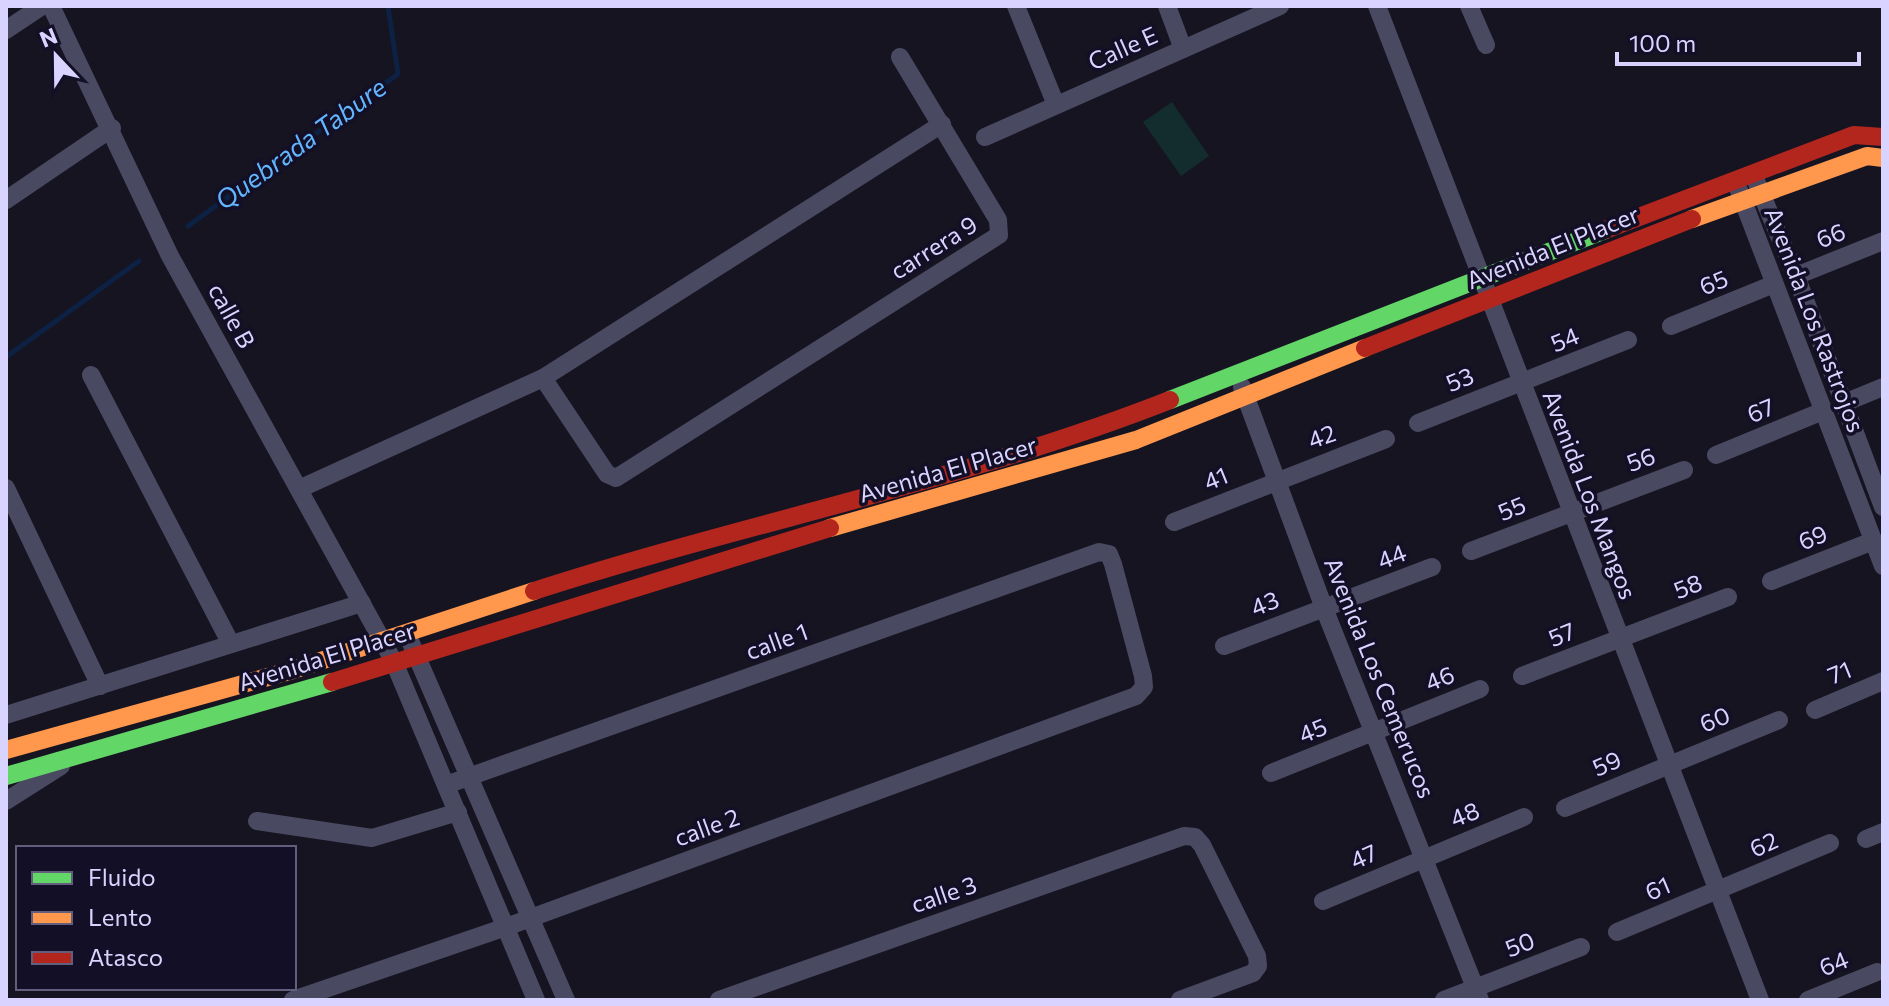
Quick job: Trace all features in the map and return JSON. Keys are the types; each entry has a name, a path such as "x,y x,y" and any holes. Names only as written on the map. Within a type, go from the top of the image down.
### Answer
{"street":[{"path":"6,30 42,6"},
{"name":"calle B","path":"51,6 112,128 170,256 394,662 536,1000"},
{"path":"1016,6 1056,105"},
{"path":"1167,6 1183,49"},
{"name":"Calle E","path":"985,137 1280,6"},
{"name":"Avenida Los Mangos","path":"1377,6 1760,1000"},
{"path":"1469,6 1486,45"},
{"path":"299,489 543,378 942,124 900,57"},
{"name":"carrera 9","path":"543,378 607,474 616,478 999,235 1001,228 942,124"},
{"path":"6,200 112,128"},
{"name":"Avenida El Placer","path":"6,750 293,670 621,563 999,457 1132,415 1854,135 1883,137"},
{"name":"Avenida El Placer","path":"6,776 272,701 759,549 1136,440 1634,240 1867,156 1883,158"},
{"name":"Avenida Los Rastrojos","path":"1744,177 1762,195 1796,276 1883,507"},
{"name":"Avenida Los Rastrojos","path":"1744,177 1744,202 1883,566"},
{"name":"66","path":"1796,276 1883,241"},
{"name":"65","path":"1671,326 1774,284"},
{"name":"54","path":"1520,383 1628,340"},
{"name":"Avenida Los Cemerucos","path":"1236,373 1324,608 1478,994"},
{"path":"91,375 231,644"},
{"name":"53","path":"1418,423 1520,383"},
{"path":"1844,403 1883,387"},
{"name":"67","path":"1716,455 1823,411"},
{"name":"42","path":"1275,480 1386,439"},
{"name":"56","path":"1570,512 1684,470"},
{"name":"41","path":"1174,522 1275,480"},
{"path":"6,488 100,686"},
{"name":"55","path":"1471,551 1570,512"},
{"name":"69","path":"1771,581 1873,541"},
{"name":"calle 1","path":"446,785 1099,552 1109,554 1113,564 1143,676 1144,687 1136,696"},
{"name":"44","path":"1324,608 1432,567"},
{"name":"58","path":"1619,638 1728,597"},
{"path":"6,715 362,603"},
{"name":"43","path":"1224,646 1324,608"},
{"path":"407,634 472,777 566,1000"},
{"name":"57","path":"1522,676 1619,638"},
{"name":"71","path":"1815,710 1883,681"},
{"name":"46","path":"1373,733 1480,689"},
{"name":"calle 2","path":"293,1000 532,918 1136,696"},
{"name":"60","path":"1669,764 1779,720"},
{"name":"45","path":"1271,773 1373,733"},
{"path":"6,801 80,755"},
{"name":"59","path":"1565,808 1669,764"},
{"path":"257,821 372,838 458,812"},
{"name":"48","path":"1424,858 1524,817"},
{"name":"calle 3","path":"719,1000 769,991 1184,836 1195,837 1209,858 1257,956 1258,966 1253,973 1180,1000"},
{"name":"62","path":"1718,891 1830,843"},
{"name":"47","path":"1323,901 1424,858"},
{"name":"61","path":"1617,932 1718,891"},
{"name":"50","path":"1444,1000 1478,994 1581,947"},
{"name":"64","path":"1808,1000 1877,972"}],"green space":[{"path":"1172,102 1209,156 1181,176 1143,122"}],"waterway":[{"name":"Quebrada Tabure","path":"188,226 398,74 388,6"},
{"name":"Quebrada Tabure","path":"6,357 139,261"}],"traffic: fast":[{"path":"1170,400 1605,230"},
{"path":"6,776 332,682"}],"traffic: slow":[{"path":"1692,219 1867,156 1883,158"},
{"path":"830,528 1136,440 1365,348"},
{"path":"6,750 293,670 534,591"}],"traffic: jam":[{"path":"1605,230 1854,135 1883,137"},
{"path":"1365,348 1692,219"},
{"path":"534,591 934,478 1092,429 1170,400"},
{"path":"332,682 830,528"}]}
